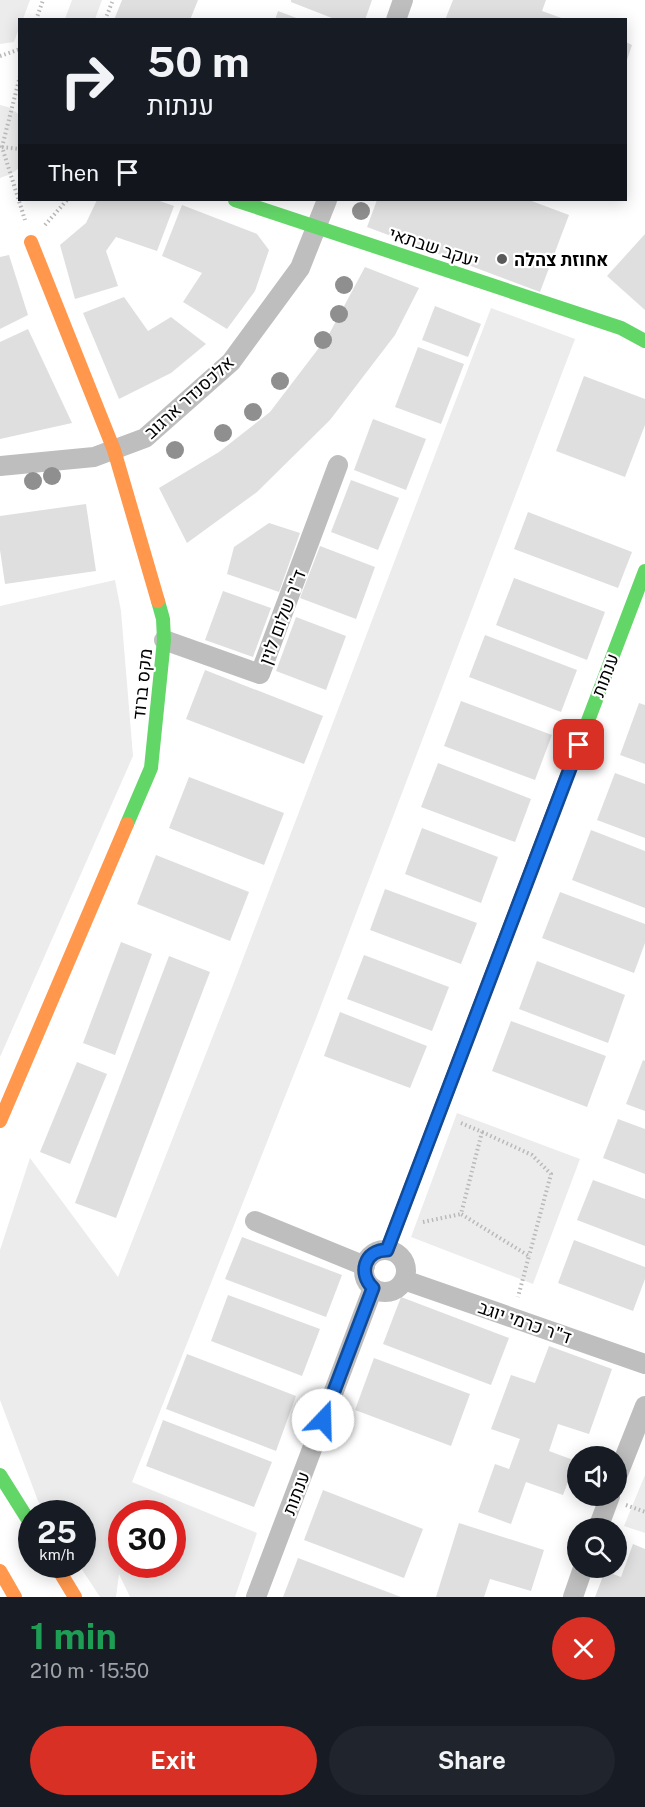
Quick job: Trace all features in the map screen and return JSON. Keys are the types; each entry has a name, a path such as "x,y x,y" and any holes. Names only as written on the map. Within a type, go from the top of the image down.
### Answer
{"street":[{"path":"397,18 403,0"},
{"name":"יעקב שבתאי","path":"238,201 621,328 645,341"},
{"name":"אלכסנדר ארגוב","path":"0,466 94,457 145,438 231,362 300,268 327,201"},
{"name":"מקס ברוד","path":"0,1121 151,768 164,640 163,619 114,450 31,242"},
{"name":"ד\"ר שלום לוין","path":"164,640 260,674 339,465"},
{"name":"ענתות","path":"387,1250 645,571"},
{"path":"255,1221 365,1266"},
{"path":"387,1250 393,1251 402,1258 406,1271 404,1280 393,1291 384,1292 373,1288 366,1279 365,1266 372,1254 387,1250"},
{"name":"ד\"ר כרמי יוגב","path":"404,1280 645,1364"},
{"name":"ענתות","path":"256,1597 373,1288"},
{"path":"627,1451 645,1406"},
{"path":"0,1475 18,1504"},
{"path":"0,1571 15,1597"},
{"path":"63,1578 75,1597"},
{"path":"573,1597 580,1578"}],"path":[{"path":"37,18 44,0"},
{"path":"106,18 113,0"},
{"path":"0,56 18,50"},
{"path":"18,83 1,146 18,200"},
{"path":"1,146 18,149"},
{"path":"18,201 31,242"},
{"path":"438,1114 532,1155 551,1174 512,1318"},
{"path":"461,1214 482,1132"},
{"path":"396,1227 461,1214 529,1256"}],"shaded area":[{"path":"0,0 30,0 23,18 18,18 18,31 14,42 0,44"},
{"path":"72,0 102,0 95,18 65,18"},
{"path":"0,105 18,114 18,169 0,178"},
{"path":"491,308 575,339 317,1016 132,1482 176,1500 108,1500 108,1578 118,1578 116,1597 100,1597 88,1578 96,1578 96,1500 38,1500 0,1400 0,1250 30,1158 118,1277 233,985"},
{"path":"115,580 121,611 133,756 0,1057 0,606"},
{"path":"457,1113 580,1159 533,1284 411,1237"},
{"path":"645,1475 645,1533 627,1527 627,1519"},
{"path":"186,1504 257,1533 235,1597 130,1597 121,1578 186,1578"}],"building":[{"path":"122,0 198,0 191,18 115,18"},
{"path":"291,0 372,0 366,18 332,18 291,2"},
{"path":"453,0 546,0 542,11 561,18 446,18"},
{"path":"278,11 296,18 276,18"},
{"path":"627,42 632,45 627,60"},
{"path":"97,201 160,201 174,206 157,251 116,237 106,251 118,286 75,299 60,245 86,223"},
{"name":"אחוזת צהלה","path":"377,201 532,201 569,215 540,292 367,227"},
{"path":"182,205 257,234 269,250 255,291 227,329 183,302 202,273 162,256"},
{"path":"645,234 645,310 607,276"},
{"path":"9,255 28,315 0,329 0,257"},
{"path":"365,267 419,288 395,335 330,420 257,492 187,543 159,488 219,452 270,412 328,336"},
{"path":"124,297 148,331 171,317 206,344 171,373 119,399 83,313"},
{"path":"435,306 481,324 468,357 422,340"},
{"path":"28,329 72,423 0,439 0,342"},
{"path":"418,347 464,364 441,424 395,407"},
{"path":"584,376 645,399 645,425 625,477 556,451"},
{"path":"373,419 426,439 406,490 354,470"},
{"path":"351,480 399,498 378,550 331,532"},
{"path":"86,504 96,571 5,584 0,550 0,516"},
{"path":"528,512 632,552 618,588 514,549"},
{"path":"269,523 300,533 279,592 227,574 234,547"},
{"path":"320,546 375,567 356,619 300,598"},
{"path":"514,578 605,612 587,660 496,625"},
{"path":"223,591 271,608 253,657 205,640"},
{"path":"296,617 346,636 326,690 276,671"},
{"path":"485,635 577,670 561,712 469,677"},
{"path":"205,670 323,716 304,764 186,719"},
{"path":"461,701 552,735 535,780 444,746"},
{"path":"639,703 645,705 645,764 620,755"},
{"path":"438,763 531,799 515,842 421,807"},
{"path":"615,773 645,784 645,838 597,820"},
{"path":"189,777 284,813 264,865 169,828"},
{"path":"422,828 498,857 481,903 405,874"},
{"path":"591,830 645,851 645,908 572,880"},
{"path":"156,855 249,892 230,941 137,904"},
{"path":"385,889 477,923 461,964 370,930"},
{"path":"560,892 645,924 645,943 634,973 542,938"},
{"path":"121,942 152,954 115,1055 83,1043"},
{"path":"364,955 449,987 432,1031 347,999"},
{"path":"169,956 210,972 116,1218 75,1203"},
{"path":"537,961 625,995 608,1043 519,1009"},
{"path":"340,1012 427,1046 410,1088 324,1056"},
{"path":"511,1021 606,1056 587,1107 492,1071"},
{"path":"643,1060 645,1061 645,1111 626,1104"},
{"path":"77,1062 107,1074 70,1164 40,1152"},
{"path":"618,1119 645,1129 645,1174 603,1158"},
{"path":"593,1180 645,1199 645,1246 577,1220"},
{"path":"242,1237 342,1275 326,1317 225,1279"},
{"path":"574,1240 645,1267 645,1279 633,1311 558,1283"},
{"path":"228,1295 320,1329 302,1376 211,1341"},
{"path":"401,1297 509,1338 491,1385 383,1344"},
{"path":"549,1346 612,1369 589,1434 558,1424 549,1451 567,1458 567,1485 563,1495 526,1482 511,1524 478,1512 495,1464 509,1469 520,1439 491,1429 511,1375 535,1383"},
{"path":"187,1354 296,1396 276,1451 166,1409"},
{"path":"374,1358 470,1394 451,1446 355,1410"},
{"path":"163,1420 272,1462 254,1507 146,1466"},
{"path":"323,1490 423,1529 404,1578 304,1540"},
{"path":"459,1523 544,1550 531,1591 490,1579 484,1597 436,1597"},
{"path":"633,1544 645,1549 645,1597 595,1597 602,1578 627,1578 627,1560"},
{"path":"298,1558 401,1597 283,1597"}],"traffic: fast":[{"path":"238,201 621,328 645,341"},
{"path":"567,776 645,571"},
{"path":"127,824 151,768 164,640 163,619 158,601"},
{"path":"0,1475 18,1504"}],"traffic: slow":[{"path":"31,242 114,450 158,601"},
{"path":"0,1121 127,824"},
{"path":"0,1571 15,1597"},
{"path":"63,1578 75,1597"}],"traffic: jam":[{"path":"387,1250 567,776"}],"place":[{"name":"אחוזת צהלה","path":"502,259"}],"route":[{"path":"323,1420 373,1288 366,1279 365,1266 372,1254 387,1250 579,745"}]}
